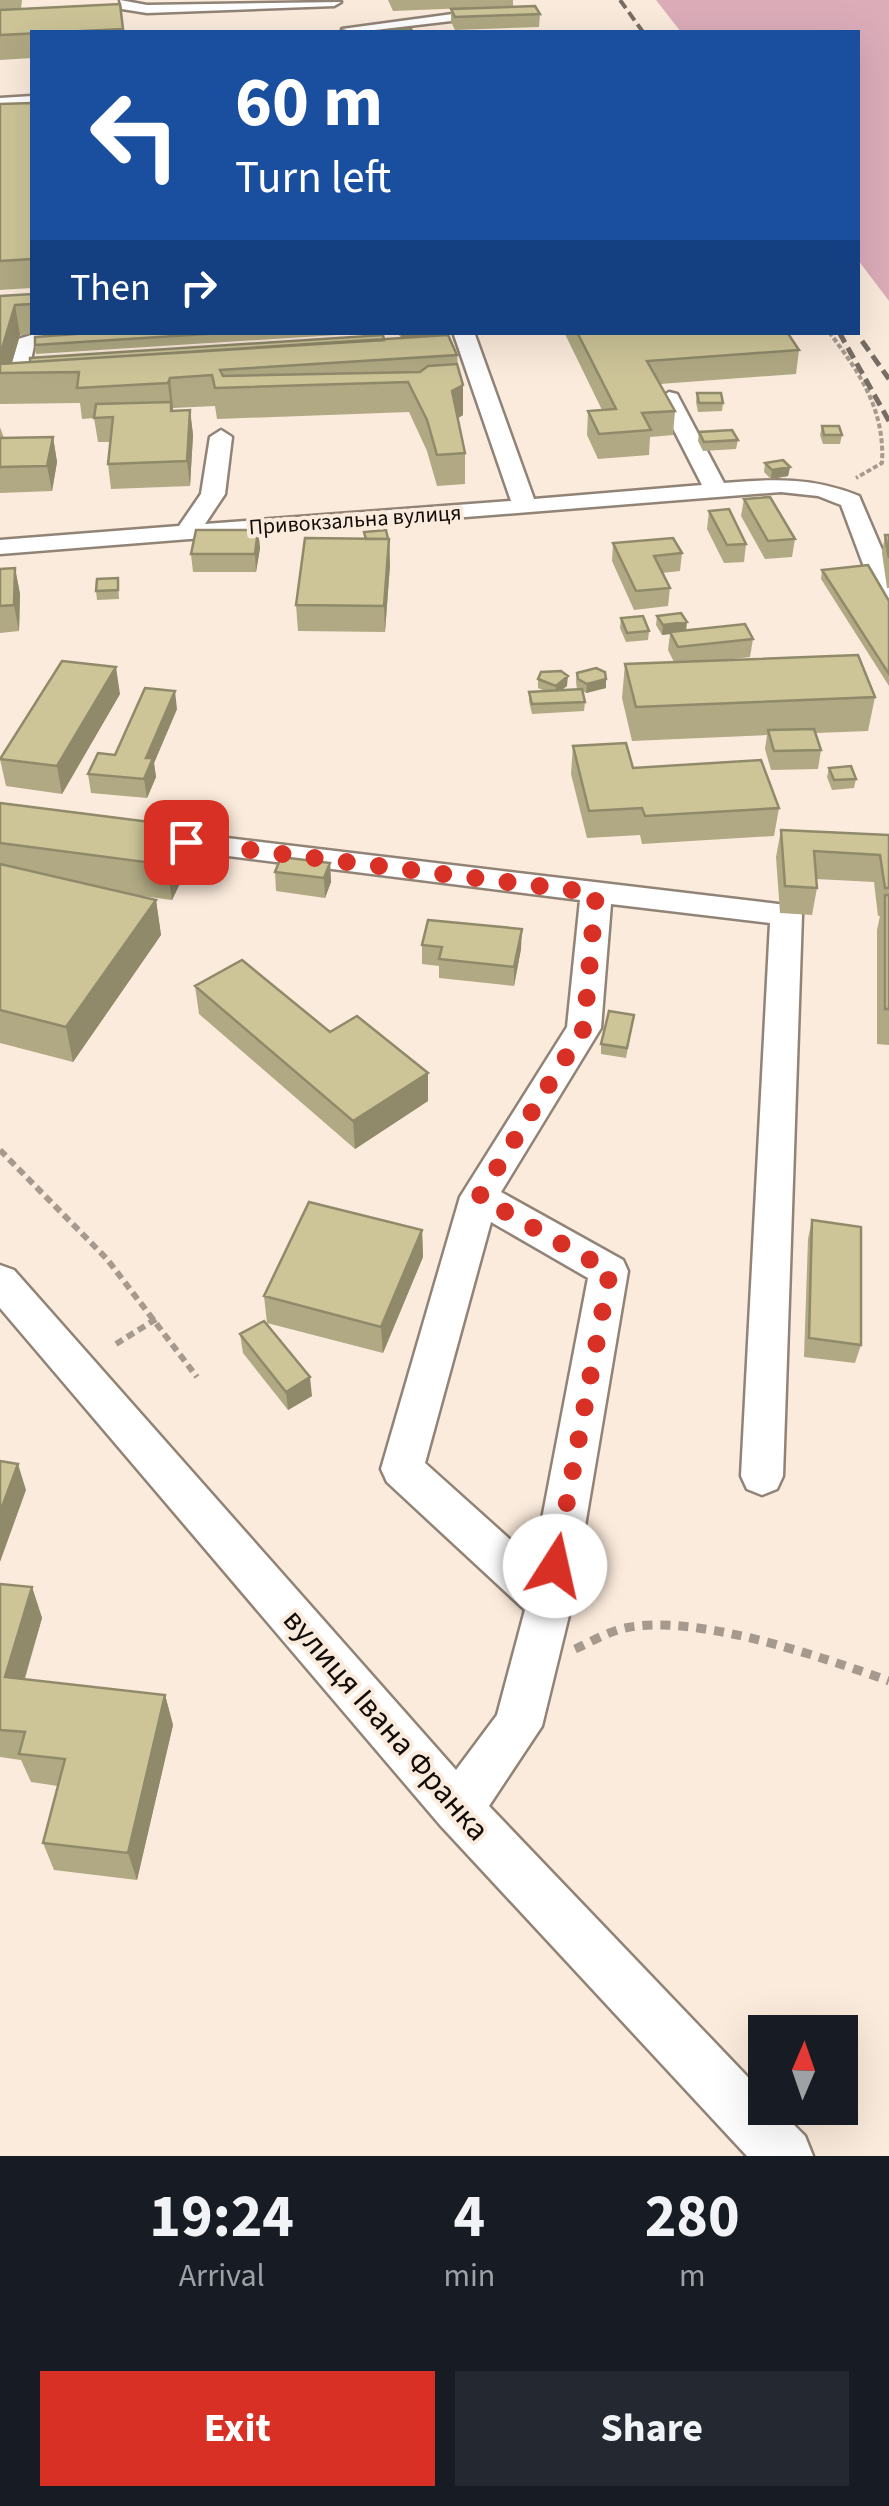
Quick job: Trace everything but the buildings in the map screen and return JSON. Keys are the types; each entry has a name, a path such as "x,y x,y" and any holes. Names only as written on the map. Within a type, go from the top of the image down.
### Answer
{"street":[{"path":"127,0 128,6 147,9 334,1 349,30"},
{"path":"358,30 515,10"},
{"path":"0,103 30,101"},
{"path":"460,341 525,507"},
{"path":"65,390 14,389 19,362 131,343"},
{"path":"668,399 717,491"},
{"path":"187,532 213,494 221,437"},
{"name":"Привокзальна вулиця","path":"0,547 782,486 822,489"},
{"path":"822,489 851,500 889,599"},
{"path":"96,831 786,914 762,1476"},
{"path":"548,1603 402,1469 479,1197 584,1028 596,893"},
{"path":"457,1808 518,1726 548,1603 610,1271 479,1197"},
{"name":"вулиця Івана Франка","path":"0,1282 457,1808 786,2156"}],"path":[{"path":"822,489 858,478 882,463 887,446 884,422 872,394 831,335"},
{"path":"0,1150 107,1259 197,1377"},
{"path":"116,1344 156,1319"},
{"path":"532,1666 630,1626 724,1636 836,1662 889,1681"}],"shaded area":[{"path":"656,0 889,0 889,301 860,263 860,30 679,30"}],"railway":[{"path":"620,0 642,30"},
{"path":"841,335 889,421"},
{"path":"862,341 889,379"}],"route":[{"path":"186,842 596,893 584,1028 479,1197 610,1271 555,1566"}]}
